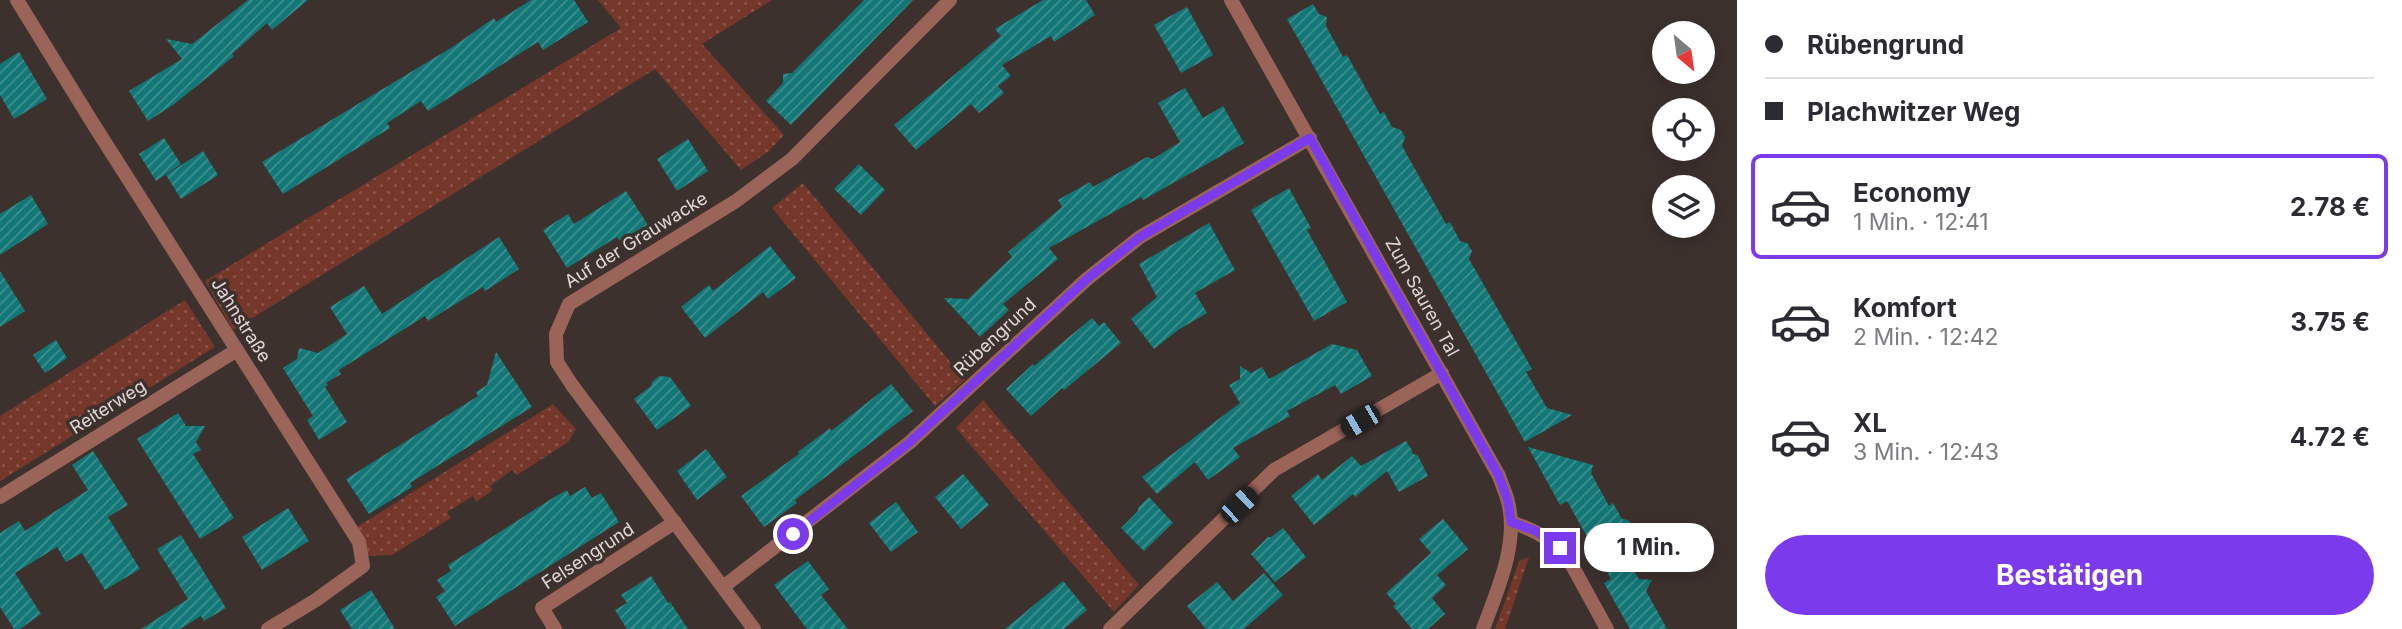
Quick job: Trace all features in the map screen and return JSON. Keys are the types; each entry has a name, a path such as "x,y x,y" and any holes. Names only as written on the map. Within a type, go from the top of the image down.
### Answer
{"street":[{"name":"Jahnstraße","path":"17,0 359,542 363,566 316,600 268,629"},
{"name":"Auf der Grauwacke","path":"754,629 557,362 556,334 569,304 736,201 792,159 950,0"},
{"name":"Zum Sauren Tal","path":"1231,0 1499,476 1508,501 1511,522 1509,545 1483,629"},
{"name":"Rübengrund","path":"723,587 900,451 1087,279 1140,237 1310,138"},
{"name":"Reiterweg","path":"0,497 237,350"},
{"path":"1110,629 1274,470 1442,373"},
{"name":"Felsengrund","path":"555,629 542,608 675,522"},
{"path":"1511,522 1536,531 1560,548 1607,629"}],"shaded area":[{"path":"598,0 772,0 702,44 784,135 769,151 741,170 655,69 233,330 205,281 621,28"},
{"path":"803,183 965,380 935,406 772,208"},
{"path":"185,300 215,347 0,481 0,416"},
{"path":"983,400 1139,585 1114,612 956,428"},
{"path":"553,404 576,429 568,442 517,475 512,470 490,486 493,490 476,502 473,496 447,512 451,518 392,555 368,556 357,527"},
{"path":"1529,557 1505,629 1495,629 1519,561"}],"building":[{"path":"248,0 308,0 272,30 267,23 232,54 234,56 173,105 148,121 129,91 182,59 166,39 192,44"},
{"path":"531,0 574,0 588,22 543,50 538,42 428,111 421,101 387,123 390,128 283,194 262,162 454,46 494,18 496,22"},
{"path":"864,0 913,0 791,125 766,101 783,83 783,74 792,73"},
{"path":"1043,0 1086,0 1095,15 1054,42 1051,36 1002,65 1011,76 998,86 1004,93 979,113 971,104 916,150 894,125 1001,36 995,29"},
{"path":"1313,4 1319,14 1327,17 1326,26 1343,57 1347,55 1380,114 1384,112 1392,127 1401,130 1405,137 1402,146 1446,224 1450,222 1460,241 1467,243 1472,251 1469,259 1532,369 1526,372 1547,408 1572,415 1525,442 1287,19"},
{"path":"1187,7 1213,55 1181,73 1154,25"},
{"path":"19,52 47,99 14,119 0,95 0,64"},
{"path":"1185,88 1203,118 1223,106 1244,143 1143,200 1141,197 1049,248 1058,259 1003,304 1009,310 980,337 944,298 968,299 1012,257 1008,252 1062,207 1058,200 1090,182 1093,187 1147,157 1153,159 1180,142 1158,103"},
{"path":"164,138 181,164 156,181 139,154"},
{"path":"688,139 708,171 677,191 657,159"},
{"path":"203,151 218,175 181,199 166,175"},
{"path":"859,164 885,190 861,215 834,189"},
{"path":"1289,188 1311,228 1307,230 1347,302 1314,321 1251,210"},
{"path":"626,191 648,225 621,242 617,237 567,268 543,230 568,214 574,224"},
{"path":"31,195 48,224 0,255 0,214"},
{"path":"1209,223 1235,270 1195,293 1207,313 1178,330 1154,349 1131,319 1157,297 1139,264"},
{"path":"499,237 519,269 485,291 483,287 428,321 425,316 339,370 341,374 326,383 328,385 325,387 347,422 319,440 307,420 313,416 283,368 297,359 299,348 318,353 347,334 330,307 364,286 382,314"},
{"path":"770,246 796,278 768,299 763,292 705,338 681,307 709,285 713,291"},
{"path":"0,271 25,311 0,327"},
{"path":"1092,318 1099,326 1104,322 1121,343 1064,390 1062,388 1031,416 1006,389"},
{"path":"56,340 67,358 45,373 33,355"},
{"path":"1332,344 1357,350 1372,376 1341,394 1335,385 1287,411 1290,416 1233,448 1240,457 1208,480 1195,462 1157,494 1142,477 1240,403 1229,385 1240,379 1240,366 1251,373 1262,367 1269,379"},
{"path":"496,352 532,407 410,483 412,487 369,514 346,479 478,396 476,392 487,385"},
{"path":"659,376 670,377 691,406 657,430 634,399"},
{"path":"891,384 913,411 795,500 797,503 764,527 741,496"},
{"path":"178,413 186,426 205,426 196,442 201,450 193,454 234,518 200,539 137,439"},
{"path":"1406,441 1412,453 1418,456 1428,476 1399,492 1387,471 1314,525 1291,496 1318,474 1322,480 1352,456 1361,466"},
{"path":"1528,447 1593,465 1591,473 1609,506 1613,503 1622,519 1628,520 1636,534 1619,544 1639,579 1652,580 1646,591 1667,629 1630,629 1604,583 1611,579 1567,501 1560,505"},
{"path":"706,449 727,477 697,500 677,471"},
{"path":"93,451 128,505 108,517 140,569 105,590 82,553 66,562 57,547 15,573 41,614 20,629 14,629 0,607 0,533 19,521 25,531 88,490 72,465"},
{"path":"963,474 989,505 961,529 935,497"},
{"path":"585,487 592,498 601,493 619,522 455,626 436,597 445,591 437,580 451,571 448,565 556,496 567,490 570,496"},
{"path":"1149,497 1173,523 1144,551 1121,528"},
{"path":"896,502 918,532 891,552 869,523"},
{"path":"288,508 309,541 262,570 242,537"},
{"path":"1443,519 1468,549 1437,575 1446,585 1432,598 1445,614 1428,629 1412,629 1386,593 1431,553 1419,539"},
{"path":"1283,528 1306,557 1275,582 1251,554 1268,537"},
{"path":"181,535 226,608 204,621 201,616 180,629 141,629 188,599 157,549"},
{"path":"808,561 829,589 821,595 848,629 807,629 774,585"},
{"path":"1264,573 1283,595 1244,629 1206,629 1187,606 1217,582 1233,601"},
{"path":"651,576 688,629 627,629 615,610 627,603 621,595"},
{"path":"1063,581 1087,610 1064,629 1005,629"},
{"path":"371,590 395,629 352,629 340,610"}],"route":[{"path":"793,534 909,443 1087,279 1140,237 1310,138 1499,476 1508,501 1511,522 1536,531 1560,548"}]}
